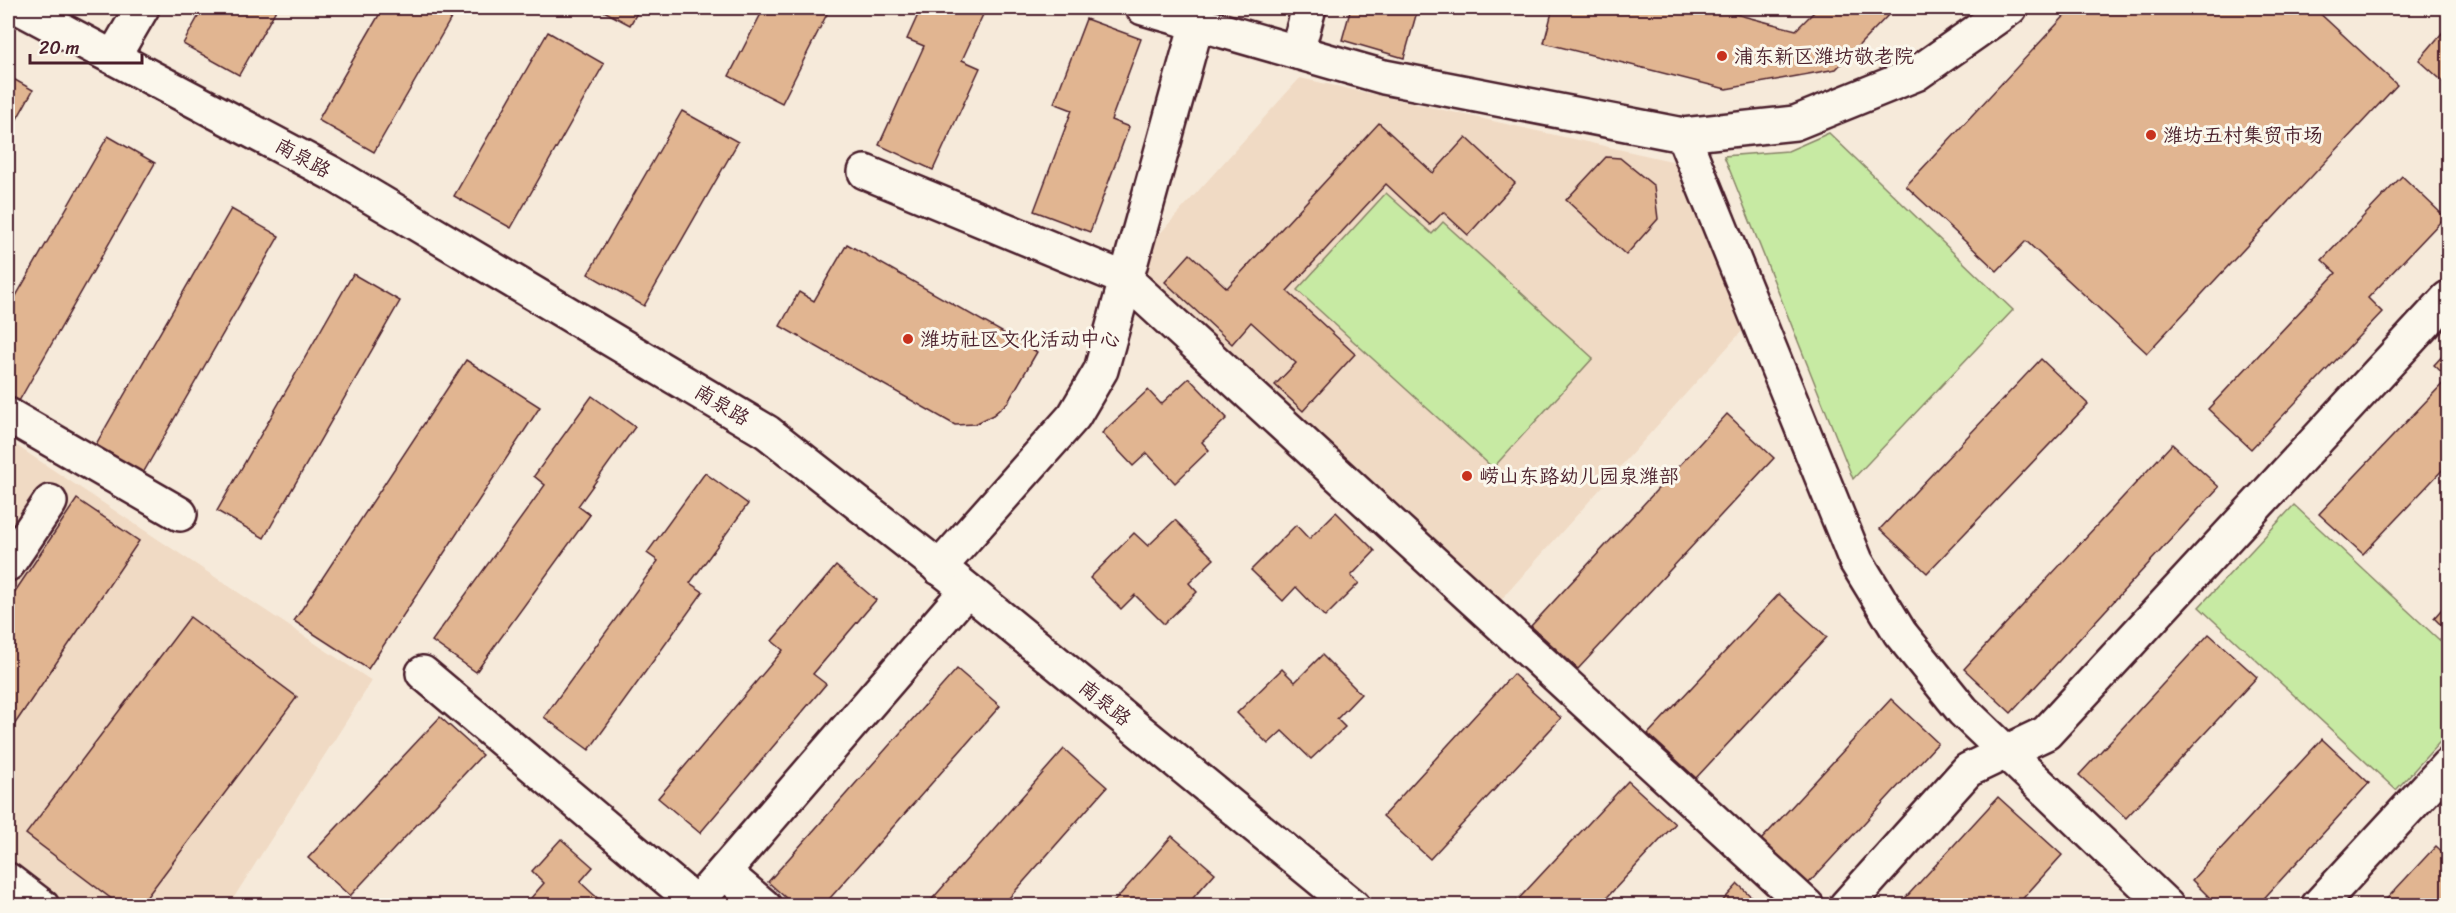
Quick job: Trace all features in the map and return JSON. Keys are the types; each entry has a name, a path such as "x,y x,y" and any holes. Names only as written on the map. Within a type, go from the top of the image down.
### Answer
{"street":[{"name":"南泉路","path":"20,8 114,56 343,180 767,432 939,568 1353,906"},
{"path":"114,56 142,8"},
{"path":"1143,8 1384,77 1683,135 1795,123 1916,74 2010,8"},
{"path":"1297,52 1309,8"},
{"path":"939,568 1074,416 1101,370 1197,23"},
{"path":"1683,135 1856,561 1900,633 1963,711 2167,906"},
{"path":"865,172 1125,279 1807,906"},
{"path":"1846,906 1968,770 2046,733 2448,298"},
{"path":"8,415 180,514"},
{"path":"8,564 50,502"},
{"path":"423,673 695,904 966,590"},
{"path":"2318,906 2448,765"},
{"path":"724,872 764,906"},
{"path":"8,880 42,906"}],"shaded area":[{"name":"崂山东路幼儿园泉潍部","path":"1300,78 1676,162 1742,331 1481,622 1128,269"},
{"path":"8,440 372,681 229,905 8,905"}],"green space":[{"path":"1829,133 2013,310 1853,479 1724,156 1788,151"},
{"path":"1386,193 1432,234 1443,222 1593,358 1493,468 1297,290"},
{"path":"2294,505 2448,648 2448,733 2396,790 2199,607"}],"building":[{"path":"203,8 277,8 239,75 183,44"},
{"path":"383,8 457,8 374,152 318,120"},
{"path":"598,8 640,8 630,25"},
{"path":"764,8 830,8 782,103 729,76"},
{"path":"921,8 986,8 962,60 980,68 933,170 879,145 924,46 907,39"},
{"path":"1351,8 1418,8 1404,58 1342,40"},
{"name":"浦东新区潍坊敬老院","path":"1553,8 1721,8 1720,10 1796,30 1818,8 1895,8 1836,69 1726,89 1544,43"},
{"name":"潍坊五村集贸市场","path":"2072,8 2314,8 2397,85 2147,353 2026,241 1997,271 1906,186"},
{"path":"1086,19 1141,39 1111,120 1129,127 1090,232 1034,211 1072,110 1054,103"},
{"path":"2448,26 2448,86 2419,60"},
{"path":"548,32 604,64 511,228 454,196"},
{"path":"8,76 33,90 8,135"},
{"path":"682,111 738,142 644,306 588,274"},
{"path":"1379,123 1433,173 1466,137 1515,183 1468,235 1443,212 1430,225 1386,184 1287,291 1355,354 1303,411 1275,385 1296,363 1251,322 1232,344 1165,282 1190,254 1227,288"},
{"path":"108,136 155,163 19,401 8,394 8,310"},
{"path":"1606,157 1620,158 1654,186 1658,219 1626,255 1566,200"},
{"path":"2402,176 2445,217 2368,298 2382,312 2251,449 2208,409 2336,273 2322,260"},
{"path":"231,209 279,236 143,473 95,446"},
{"name":"潍坊社区文化活动中心","path":"847,244 1037,352 1008,402 993,415 975,424 955,425 780,326 799,292 814,301"},
{"path":"353,274 400,301 264,538 217,511"},
{"path":"2448,350 2448,378 2434,365"},
{"path":"2041,359 2088,404 1927,573 1880,529"},
{"path":"466,360 540,407 368,669 294,621"},
{"path":"1189,378 1227,418 1202,442 1209,450 1175,483 1147,453 1133,466 1102,433 1148,390 1161,404"},
{"path":"2448,378 2448,464 2363,554 2319,514"},
{"path":"592,396 635,427 578,506 590,515 476,672 432,641 545,485 534,476"},
{"path":"1727,414 1774,458 1578,669 1531,626"},
{"path":"2172,444 2219,487 2011,713 1964,669"},
{"path":"705,473 748,504 690,583 703,592 589,750 544,717 658,561 647,553"},
{"path":"77,499 139,541 8,734 8,602"},
{"path":"1336,512 1375,551 1351,576 1359,583 1325,617 1296,587 1283,601 1251,570 1296,525 1309,539"},
{"path":"1175,520 1214,559 1189,583 1197,592 1164,624 1135,595 1121,609 1090,578 1134,533 1148,546"},
{"path":"836,566 876,600 813,674 826,684 700,833 658,798 783,650 772,641"},
{"path":"1779,594 1827,637 1696,778 1648,734"},
{"path":"2448,602 2448,632 2434,618"},
{"path":"190,617 297,697 140,906 121,906 26,834"},
{"path":"2209,634 2257,677 2126,818 2079,775"},
{"path":"1322,655 1361,694 1337,719 1345,727 1311,759 1282,731 1268,744 1237,713 1282,669 1295,682"},
{"path":"957,669 1000,706 823,906 795,906 768,882"},
{"path":"1513,674 1561,718 1430,859 1383,816"},
{"path":"1891,699 1938,743 1808,884 1761,840"},
{"path":"440,717 482,755 350,896 308,858"},
{"path":"2322,739 2369,783 2257,906 2218,906 2192,880"},
{"path":"1064,749 1107,787 1002,906 926,906"},
{"path":"1628,781 1675,824 1599,906 1512,906"},
{"path":"1998,797 2062,855 2016,906 1898,906"},
{"path":"1172,836 1215,873 1186,906 1110,906"},
{"path":"561,839 593,867 580,882 606,906 524,906 544,883 532,871"},
{"path":"2436,846 2448,857 2448,906 2380,906"},
{"path":"1738,884 1761,906 1718,906"}],"place":[{"name":"浦东新区潍坊敬老院","path":"1722,56"},
{"name":"潍坊五村集贸市场","path":"2151,135"},
{"name":"潍坊社区文化活动中心","path":"908,339"},
{"name":"崂山东路幼儿园泉潍部","path":"1467,476"}]}
